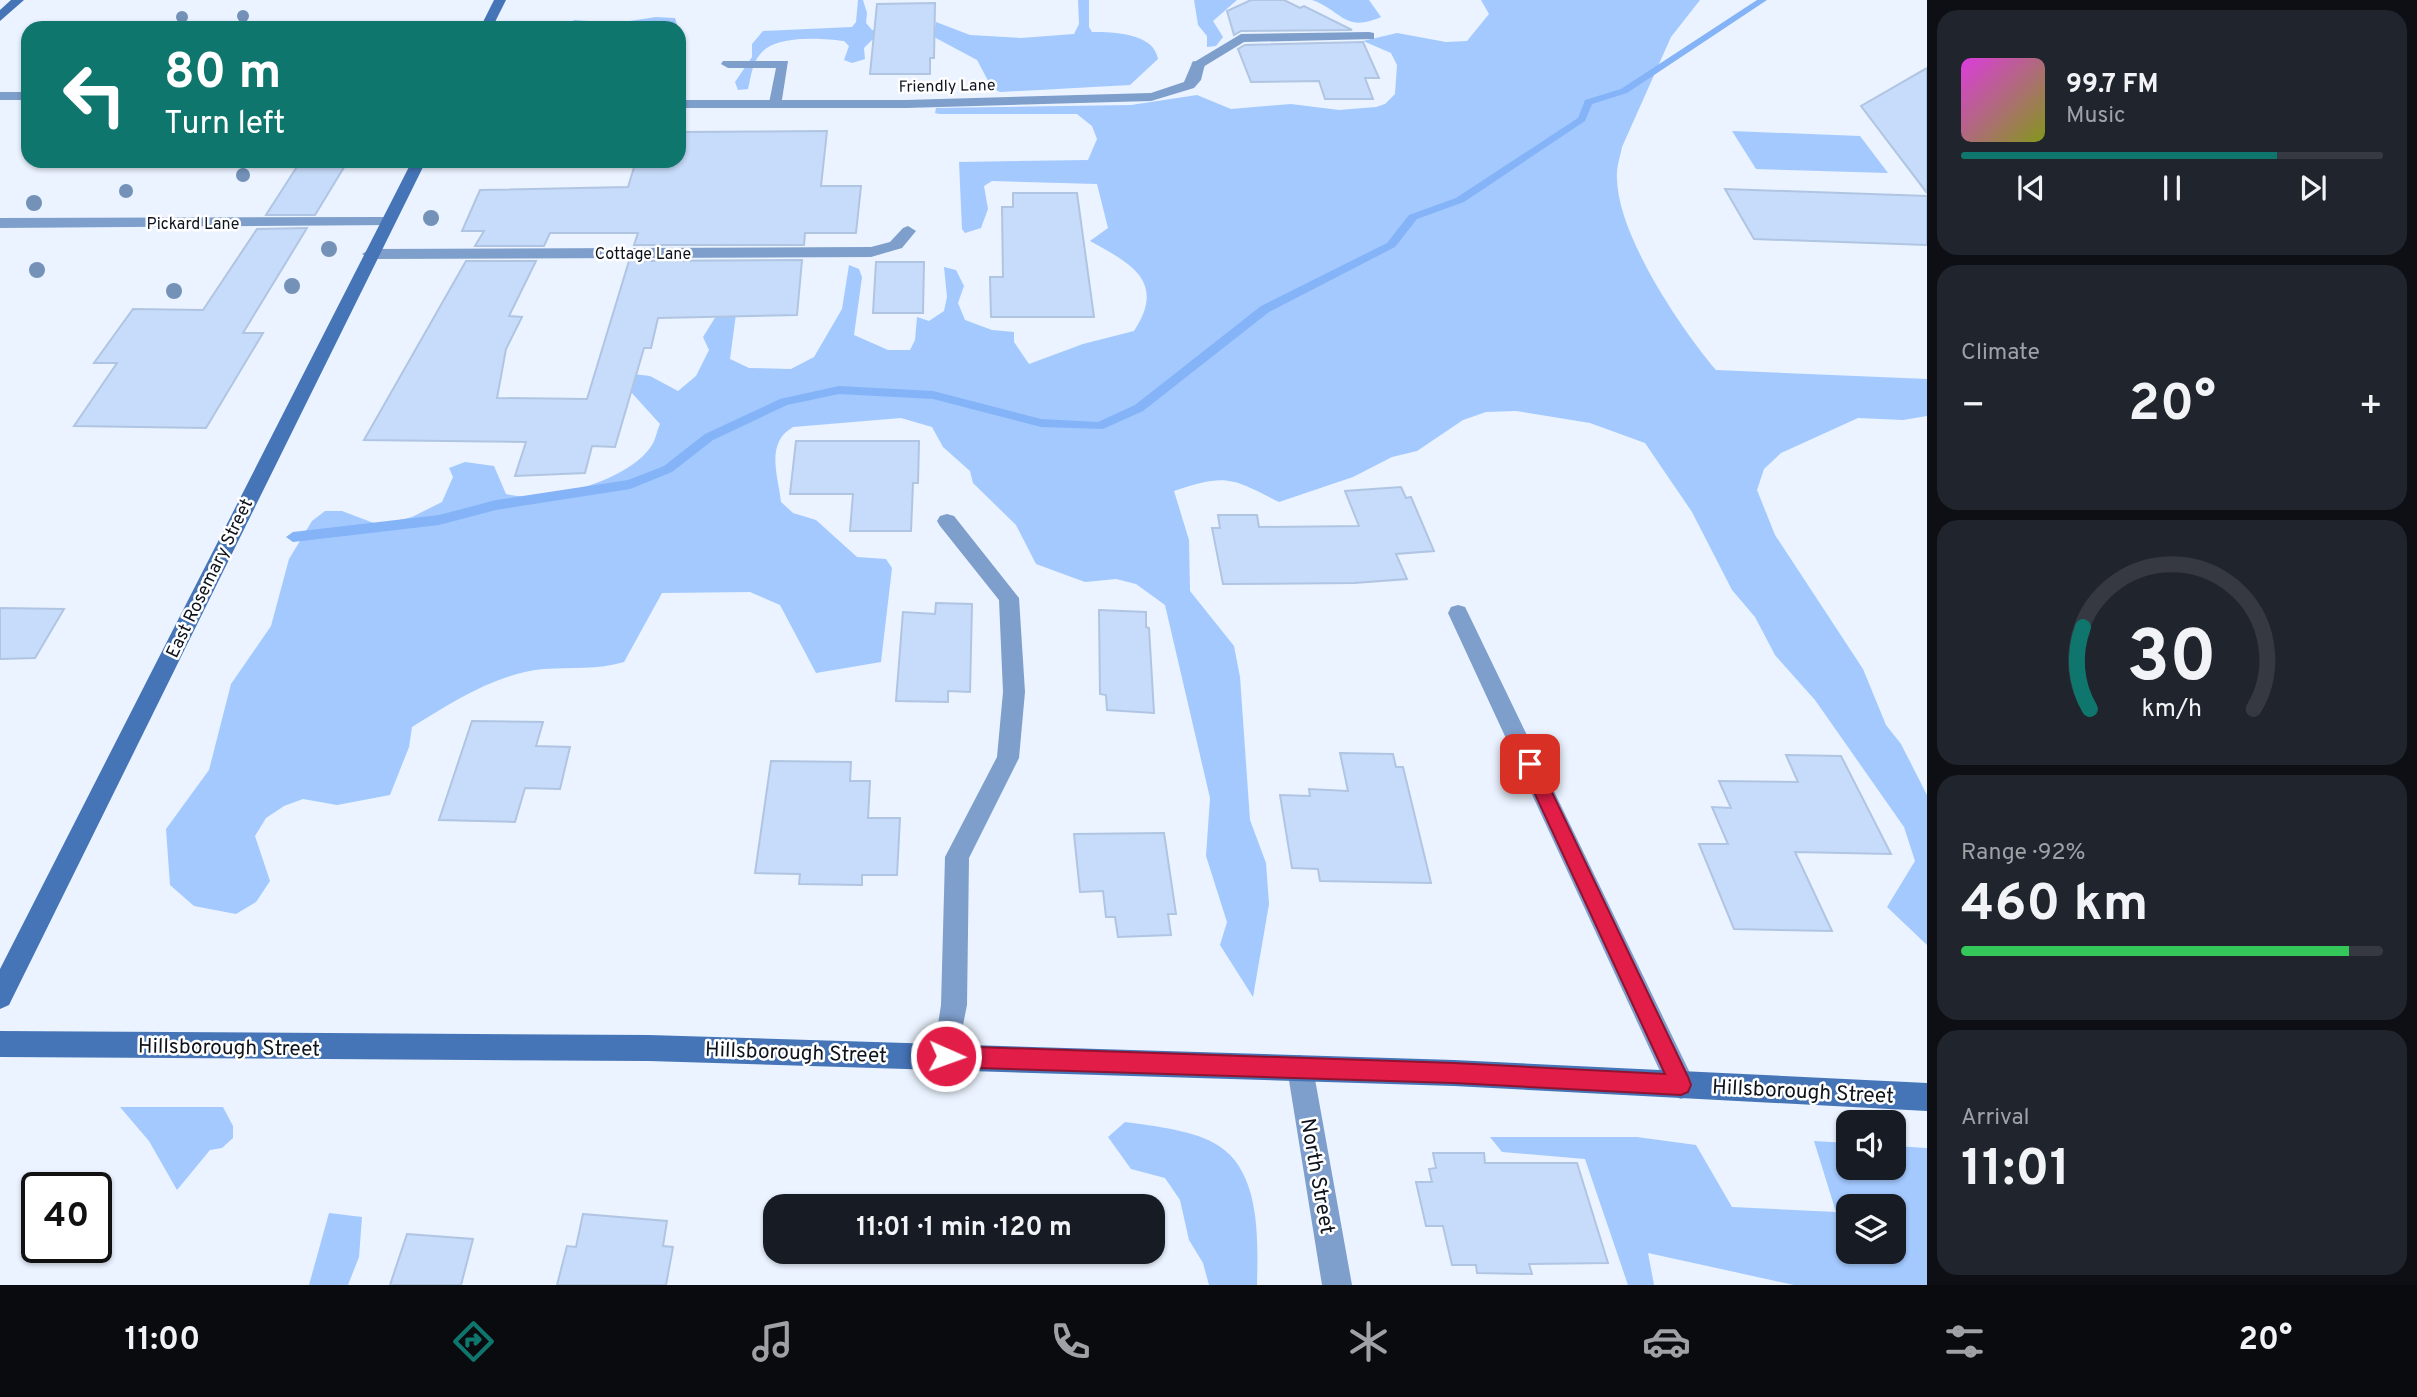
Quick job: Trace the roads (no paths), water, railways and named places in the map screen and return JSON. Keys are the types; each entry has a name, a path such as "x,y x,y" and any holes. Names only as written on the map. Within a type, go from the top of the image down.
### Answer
{"street":[{"path":"0,17 18,0"},
{"path":"490,21 500,0"},
{"name":"Friendly Lane","path":"686,104 929,104 1151,97 1183,89 1196,77 1198,64 1241,38 1369,36"},
{"path":"728,64 783,64 776,103"},
{"path":"0,96 21,96"},
{"name":"East Rosemary Street","path":"0,996 415,168"},
{"name":"Pickard Lane","path":"0,223 387,222"},
{"name":"Cottage Lane","path":"370,254 872,252 895,245 908,231"},
{"path":"946,1056 954,1005 957,857 1008,758 1014,692 1009,598 947,521"},
{"path":"1458,613 1681,1085"},
{"name":"Hillsborough Street","path":"0,1044 649,1048 946,1056 1300,1068 1927,1097"},
{"name":"North Street","path":"1300,1068 1337,1285"}],"waterway":[{"path":"293,537 439,520 496,505 630,484 668,469 709,437 784,402 839,390 933,395 1041,423 1099,426 1139,408 1265,309 1391,245 1413,217 1460,200 1582,119 1588,102 1624,91 1763,0"}]}
